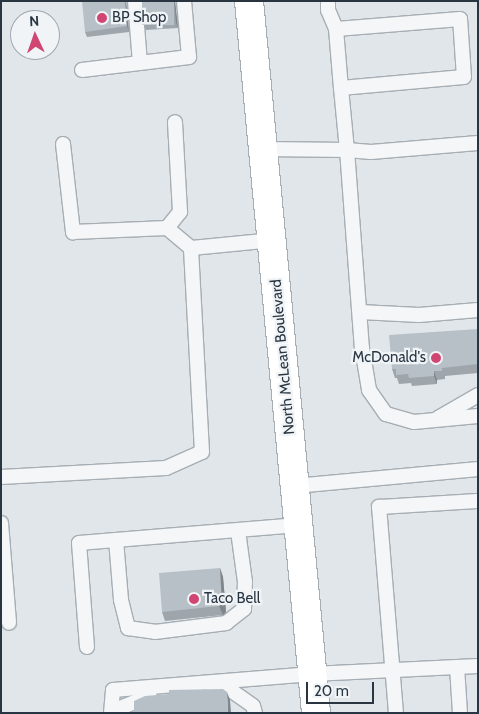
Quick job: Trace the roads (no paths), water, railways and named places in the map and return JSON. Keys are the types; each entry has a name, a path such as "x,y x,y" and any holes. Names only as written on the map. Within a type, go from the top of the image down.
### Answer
{"main road":[{"name":"North McLean Boulevard","path":"249,1 316,713"}],"lane":[{"path":"135,1 140,63"},
{"path":"82,70 189,57 184,1"},
{"path":"328,1 328,10 336,29 359,289 362,348 369,390 386,414 414,422 478,416"},
{"path":"336,29 460,19 464,77 341,88"},
{"path":"167,228 180,212 175,122"},
{"path":"264,149 371,152 478,143"},
{"path":"1,477 166,468 202,452 190,248 167,228 73,232 63,144"},
{"path":"190,248 272,240"},
{"path":"360,312 420,315 478,310"},
{"path":"433,421 478,395"},
{"path":"452,410 478,406"},
{"path":"295,486 478,469"},
{"path":"396,713 379,507 478,501"},
{"path":"1,522 9,623"},
{"path":"87,647 78,543 298,525"},
{"path":"116,540 121,600 128,628 155,632 226,623 244,609 245,582 238,531"},
{"path":"111,713 113,690 312,674 478,666"},
{"path":"457,667 460,713"},
{"path":"118,713 120,708 146,696 229,689 253,706 254,713"}],"place":[{"name":"BP Shop","path":"102,18"},
{"name":"McDonald's","path":"436,358"},
{"name":"Taco Bell","path":"194,599"}]}
